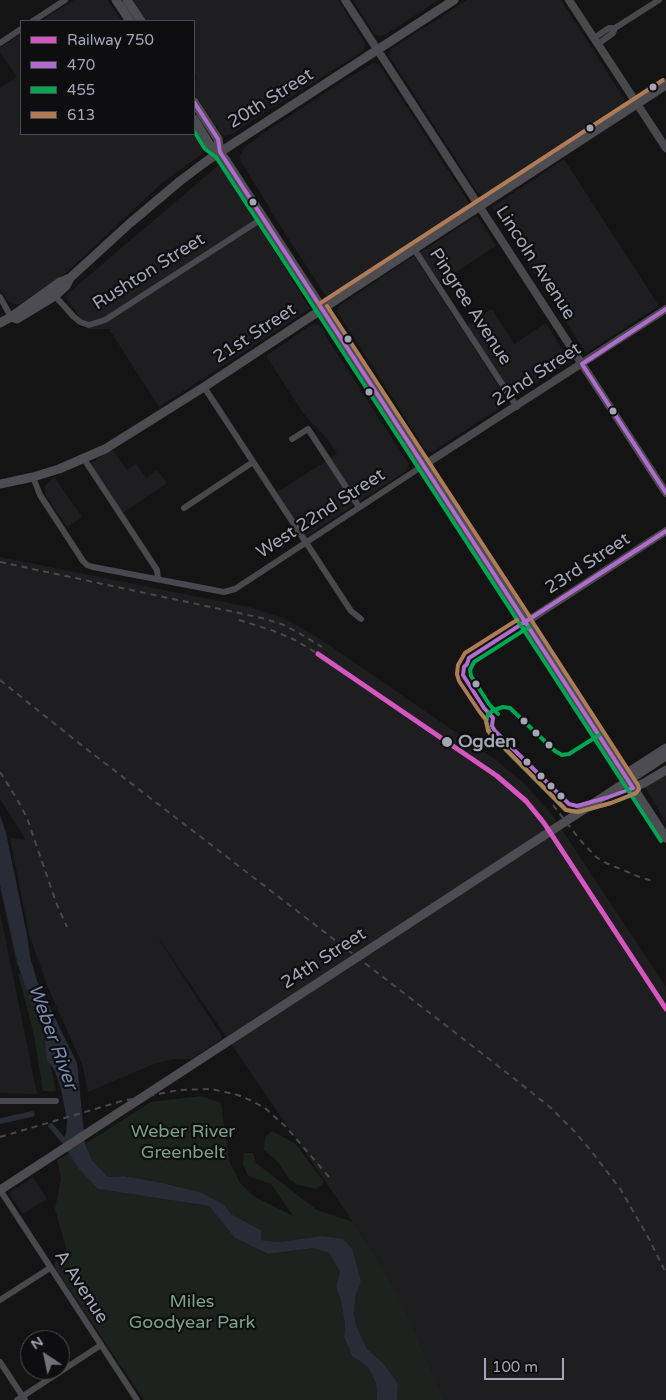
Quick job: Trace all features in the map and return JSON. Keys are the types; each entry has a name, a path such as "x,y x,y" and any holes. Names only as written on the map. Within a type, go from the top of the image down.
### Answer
{"main road":[{"path":"116,0 129,20"},
{"path":"127,0 140,20"},
{"name":"20th Street","path":"0,323 60,282 70,278 154,202 220,152 454,0"},
{"name":"21st Street","path":"0,484 34,478 59,470 105,449 204,387 666,85"},
{"path":"195,104 218,139 220,152"},
{"path":"195,121 210,144 220,152 666,838"},
{"name":"20th Street","path":"11,317 16,319 55,296 66,286 70,278"},
{"path":"624,775 666,748"},
{"name":"24th Street","path":"0,1190 666,756"},
{"path":"633,788 666,770"}],"street":[{"path":"35,20 65,0"},
{"name":"Lincoln Avenue","path":"345,0 666,493"},
{"path":"569,0 666,148"},
{"path":"596,41 609,28 615,28 659,0"},
{"path":"0,43 20,30"},
{"name":"Rushton Street","path":"55,296 72,316 80,322 89,325 105,320 263,218"},
{"name":"Pingree Avenue","path":"414,250 516,406"},
{"path":"0,297 11,317"},
{"name":"22nd Street","path":"424,466 666,309"},
{"path":"204,387 351,610 361,619"},
{"path":"292,439 308,429 359,507"},
{"path":"34,478 40,495 87,565 158,579 157,570 84,459"},
{"path":"184,508 253,462"},
{"name":"West 22nd Street","path":"158,579 224,592 235,589 424,466"},
{"name":"23rd Street","path":"526,622 666,531"},
{"path":"0,1101 56,1101"},
{"name":"A Avenue","path":"0,1190 137,1400"},
{"path":"0,1300 50,1268"},
{"path":"0,1362 21,1399 101,1345"}],"shaded area":[{"path":"74,0 108,0 121,20 43,20"},
{"path":"133,0 338,0 364,41 365,47 363,51 291,97 232,134 224,136 195,94 195,80 197,78 195,74 195,20 146,20"},
{"path":"353,0 439,0 385,35 379,36 374,34"},
{"path":"467,0 561,0 625,100 623,105 482,195 478,193 389,55 391,49"},
{"path":"20,35 20,135 195,135 202,150 201,155 163,182 66,273 20,304 9,302 0,289 0,88 17,77 0,52 0,48"},
{"path":"376,63 380,66 468,201 468,204 326,296 271,212 241,162 240,156 244,148 262,134 348,78"},
{"path":"564,159 659,306 586,353 492,207"},
{"path":"220,164 310,309 159,407 109,329 88,329 65,296"},
{"path":"476,216 496,246 440,283 420,254 421,252"},
{"path":"414,256 509,402 432,452 425,449 337,311 340,305"},
{"path":"492,309 514,344 546,323 570,362 514,397 467,326"},
{"path":"317,324 322,327 327,338 409,464 406,471 305,537 276,493 337,454 328,440 303,413 266,356 311,325"},
{"path":"112,449 127,470 136,463 146,478 157,470 167,483 123,513 90,464"},
{"path":"55,478 82,517 67,527 45,494 45,486 50,480"},
{"path":"0,557 249,607 285,619 319,638 496,760 525,784 553,816 666,987 666,1400 444,1400 408,1316 380,1264 151,927 223,1038 191,1059 174,1059 154,1064 88,1092 82,1064 47,985 29,934 10,838 26,840 0,799"},
{"path":"666,771 666,822 645,787"},
{"path":"0,912 37,1094 0,1093"},
{"path":"33,1177 47,1199 23,1214 10,1195 10,1192"}],"green space":[{"path":"0,884 18,965 17,966 0,888"},
{"path":"18,973 22,974 31,1002 43,1021 44,1035 56,1091 43,1091 34,1035"},
{"name":"Weber River Greenbelt","path":"201,1096 221,1103 229,1160 240,1183 255,1197 293,1216 271,1184 248,1176 243,1164 244,1153 253,1153 256,1163 317,1210 353,1222 399,1298 444,1400 397,1400 398,1383 382,1362 367,1349 356,1325 354,1312 356,1294 361,1280 322,1236 278,1242 261,1240 261,1230 231,1214 224,1205 176,1186 124,1176 108,1177 92,1160 85,1144 151,1102"},
{"path":"272,1131 296,1144 324,1182 317,1189 298,1185 289,1179 278,1162 264,1150 265,1137"},
{"name":"Miles Goodyear Park","path":"70,1153 78,1168 98,1189 209,1206 235,1238 268,1254 314,1248 329,1253 340,1272 336,1286 345,1324 344,1337 352,1356 368,1367 376,1383 377,1400 144,1400 55,1268 54,1263 68,1255 55,1209 61,1179 57,1160"}],"water":[{"name":"Weber River","path":"0,815 6,833 30,957 37,981 77,1063 85,1144 92,1160 108,1177 124,1176 202,1193 224,1205 231,1214 261,1230 261,1240 278,1242 322,1236 343,1239 352,1249 361,1281 356,1294 354,1312 356,1325 367,1349 382,1362 398,1383 397,1400 377,1400 376,1383 368,1367 352,1356 344,1337 345,1324 336,1286 340,1272 329,1253 314,1248 268,1254 235,1238 209,1206 98,1189 78,1168 62,1142 66,1133 67,1121 61,1089 55,1071 47,1060 43,1021 31,1002 18,965 0,884"}],"waterway":[{"path":"0,1121 32,1114"},
{"path":"51,1126 64,1141 69,1143"}],"railway":[{"path":"0,562 262,618 284,625 322,647"},
{"path":"239,620 295,640 318,654"},
{"path":"0,680 551,1108 575,1132 621,1190 666,1273"},
{"path":"0,772 27,818 57,905 67,927"},
{"path":"553,805 596,857 606,863 653,881"},
{"path":"0,1137 122,1101 179,1090 211,1089 238,1095 265,1108 286,1127 329,1177"}],"rail line":[{"name":"750","path":"318,654 497,776 526,801 544,823 666,1009"}],"transit line":[{"name":"613","path":"319,304 663,80"},
{"name":"470","path":"195,104 218,139 220,152 633,788"},
{"name":"455","path":"195,133 205,149 216,157 220,163 661,841"},
{"name":"613","path":"327,306 530,617"},
{"name":"470","path":"582,364 666,309"},
{"name":"470","path":"582,364 666,493"},
{"name":"470","path":"493,718 484,708 463,675 464,667 469,658 666,531"},
{"name":"613","path":"517,620 465,653 458,665 457,674 459,681 486,720 488,731 566,810 578,812 611,803 636,793 639,789 638,785 532,621"},
{"name":"455","path":"498,714 489,704 471,676 470,670 474,662 529,627"},
{"name":"455","path":"599,735 569,754 562,755 555,751 510,708 503,707 494,710 488,714 486,722 491,735 566,810 578,812 635,794"},
{"name":"470","path":"493,718 492,726 495,731 569,804 577,806 633,788"}],"place":[{"name":"Ogden","path":"447,742"}]}
